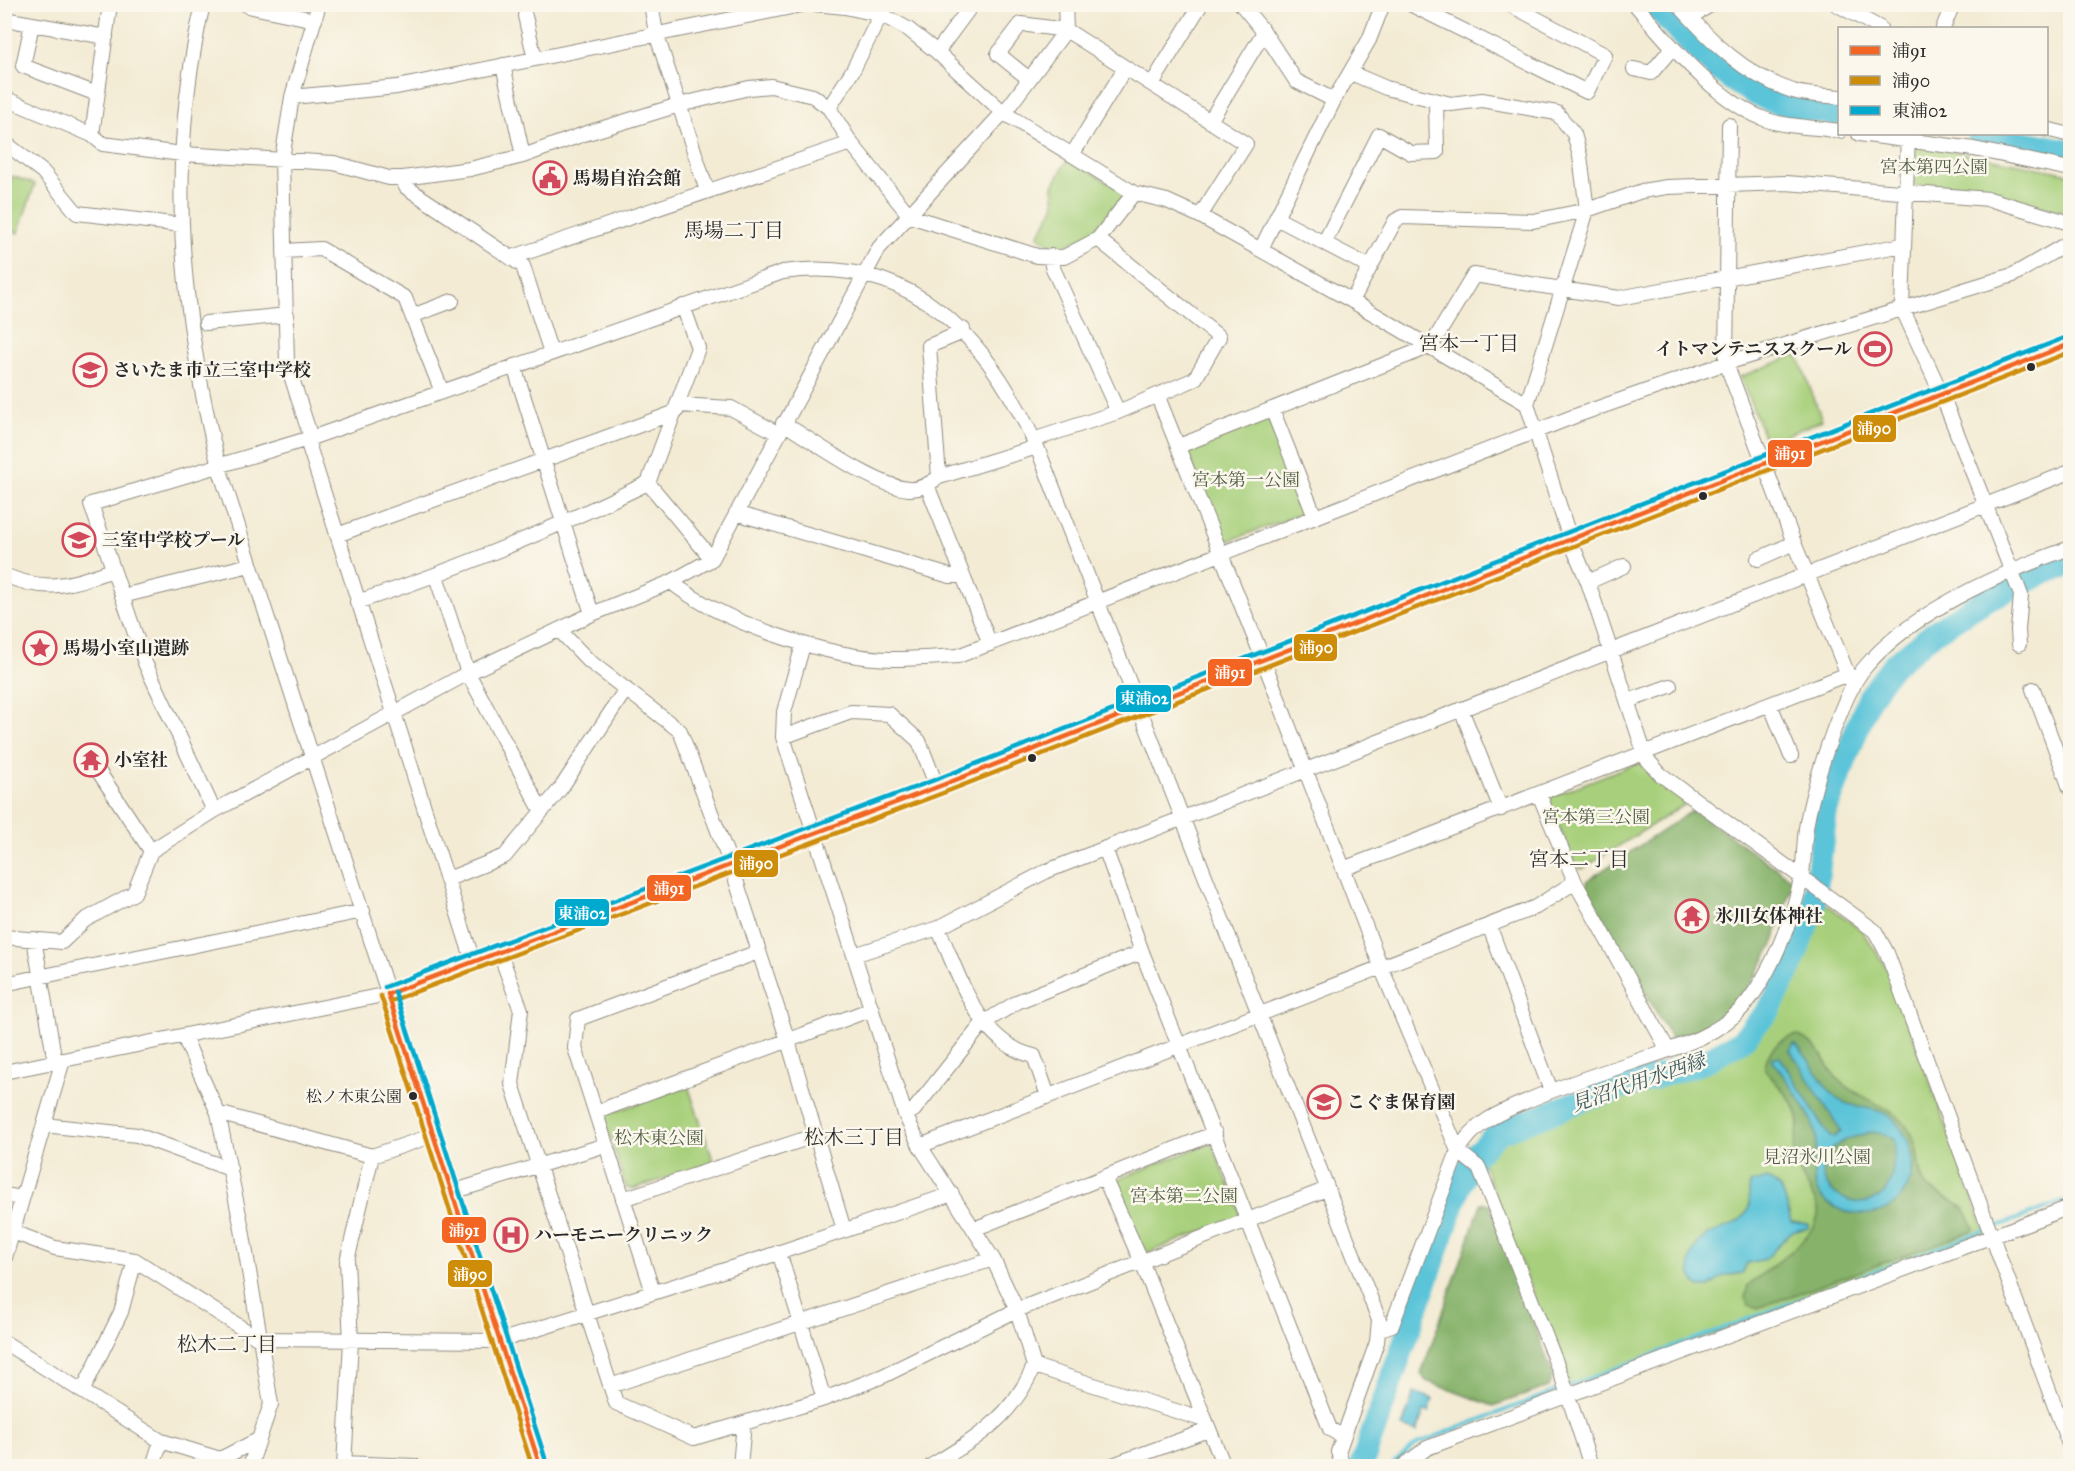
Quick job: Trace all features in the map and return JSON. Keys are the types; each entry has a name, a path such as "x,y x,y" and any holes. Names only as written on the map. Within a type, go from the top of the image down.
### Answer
{"street":[{"path":"92,135 110,4"},
{"path":"202,4 190,76 182,154 182,225 189,324 199,386 219,467 540,1467"},
{"path":"319,4 292,97 282,159 287,363 357,602 473,961"},
{"path":"651,4 656,33 707,191"},
{"path":"292,97 397,87 656,33 748,10 806,4"},
{"path":"815,4 884,10 937,52 1004,113 1134,193 1167,201 1200,216 1431,346 1527,404"},
{"path":"937,52 968,10 969,4"},
{"path":"4,937 62,942 85,920 134,893 151,851 214,811 392,712 468,673 592,614 671,582 712,559 780,428 879,248 910,216 945,174 1004,113 1066,30 1065,4"},
{"path":"1152,84 1201,4"},
{"path":"1241,4 1264,32 1296,81 1334,100"},
{"path":"1261,249 1334,100 1369,40 1383,4"},
{"path":"1410,4 1587,92 1605,55 1509,4"},
{"path":"1635,4 1730,113 1838,131"},
{"path":"1678,4 1722,51 1749,72 1795,92 1838,97"},
{"path":"1690,17 1712,4"},
{"path":"1836,4 1878,27"},
{"path":"1943,27 1953,4"},
{"path":"248,6 315,20"},
{"path":"829,108 884,10"},
{"path":"525,16 535,59"},
{"path":"4,19 105,37"},
{"path":"32,24 23,66 97,94"},
{"path":"1029,79 998,54 1021,24 1066,30 1246,144 1200,216"},
{"path":"1210,121 1264,32"},
{"path":"1634,69 1651,73 1673,47"},
{"path":"503,65 523,156"},
{"path":"1072,155 1125,68"},
{"path":"1351,73 1386,88 1436,101 1452,104 1482,100 1557,113 1574,134 1580,156 1587,210 1527,404 1571,542 1588,582 1645,753 1653,768 1660,774 1875,930 1887,953 2070,1447"},
{"path":"4,98 92,135 103,144 182,154 334,163 388,178 404,178 470,169 523,156 584,134 679,105 749,87 771,87 813,96 829,108 851,143 910,216 1036,256 1064,256 1098,239 1134,193"},
{"path":"1324,243 1379,135 1411,153 1437,152 1436,101"},
{"path":"1380,1329 1392,1325 1466,1136 1488,1117 1551,1091 1668,1050 1724,1025 1744,1006 1762,979 1777,949 1804,877 1806,827 1818,774 1850,681 1794,543 1726,363 1730,113"},
{"path":"2048,130 2070,135"},
{"path":"1884,135 1908,136 2070,169"},
{"path":"1908,136 1902,308 1942,395 2021,595 2019,644"},
{"path":"4,142 43,172 78,213 182,225"},
{"path":"513,257 851,143"},
{"path":"404,178 406,187 513,257 523,266 551,353"},
{"path":"1352,301 1395,221 1402,216 1533,221 1587,210 1642,191 1667,187 1728,183 1786,183 1989,199 2070,223"},
{"path":"1276,218 1370,267"},
{"path":"337,535 677,408 731,408 780,428 878,480 910,489 1158,397 1195,379 1219,337 1098,239"},
{"path":"671,582 693,599 804,645 860,656 892,659 958,656 1536,430 1726,363 2013,275 2070,242"},
{"path":"1179,446 1431,346 1474,275 1619,298 1903,245"},
{"path":"284,251 321,249 405,298 442,392"},
{"path":"1051,256 1052,266 1118,412"},
{"path":"214,811 145,663 91,504 309,439 783,272 806,269 864,276 902,287 933,304 963,329 999,378 1035,444 1260,1015 1380,1329 1338,1452 1338,1465"},
{"path":"412,316 452,301"},
{"path":"357,602 436,576 564,524 648,483 698,348 683,306"},
{"path":"206,323 286,315"},
{"path":"963,329 956,335 929,346 933,481 963,576 990,644"},
{"path":"4,1072 388,994 937,787 1263,659 1571,542 2070,344"},
{"path":"514,366 592,614"},
{"path":"1158,397 1263,659 1381,967 1458,1152 1479,1168 1569,1396 1592,1467"},
{"path":"1272,409 1315,518"},
{"path":"854,955 938,928 1047,871 2070,472"},
{"path":"648,483 712,559"},
{"path":"736,513 950,576 963,576"},
{"path":"1758,559 1794,543"},
{"path":"1343,869 1770,704 1850,681 1934,610 2012,572 2070,548"},
{"path":"122,596 250,565"},
{"path":"1588,582 1624,566"},
{"path":"4,575 43,586 66,586 113,570"},
{"path":"436,576 468,673 541,810"},
{"path":"559,630 588,661 680,731 731,865 788,1041 844,1230"},
{"path":"804,645 784,712 783,737 905,1114 920,1146 993,1259 1017,1310 1034,1366 1010,1409 980,1436 930,1467"},
{"path":"1628,702 1670,686"},
{"path":"448,879 505,856 561,788 626,689"},
{"path":"2033,689 2070,788"},
{"path":"1770,704 1791,756"},
{"path":"1461,709 1501,809"},
{"path":"783,737 851,712 890,714 919,741 937,787"},
{"path":"97,769 151,851"},
{"path":"1539,794 1575,882 1668,1050"},
{"path":"1106,848 1142,952 1330,1429 1343,1437"},
{"path":"920,1146 1536,907 1575,882"},
{"path":"4,984 363,911"},
{"path":"1489,925 1551,1091"},
{"path":"938,928 983,1023 1021,1054 1034,1056 1048,1096"},
{"path":"4,1260 44,1125 59,1061 39,977 34,939"},
{"path":"499,951 521,1010 512,1084 585,1314 616,1403 694,1438 824,1399 883,1376 1017,1310 1327,1190"},
{"path":"653,1292 575,1048 578,1019 758,952"},
{"path":"905,1114 914,1110 983,1023 1019,1001 1142,952"},
{"path":"596,1112 872,1009"},
{"path":"184,1036 218,1113 271,1404 250,1467"},
{"path":"218,1113 372,1156 434,1135"},
{"path":"44,1125 145,1137 230,1169"},
{"path":"974,1229 1215,1133"},
{"path":"623,1199 817,1135"},
{"path":"452,1192 606,1145"},
{"path":"372,1156 347,1261 351,1341 344,1465 414,1467"},
{"path":"1104,1177 1142,1263 1224,1467"},
{"path":"13,1232 66,1250 135,1260 259,1339 498,1341 779,1252 952,1194"},
{"path":"4,1195 22,1198"},
{"path":"1403,1467 1427,1448 2070,1207"},
{"path":"779,1252 824,1399"},
{"path":"610,1386 993,1259"},
{"path":"83,1390 121,1312 135,1260"},
{"path":"4,1342 161,1441 208,1457 220,1458 258,1440"},
{"path":"1034,1366 1206,1425"},
{"path":"740,1467 744,1423"},
{"path":"1110,1467 1206,1425"},
{"path":"153,1467 161,1441"}],"green space":[{"name":"宮本第四公園","path":"1917,144 2070,174 2070,214 1988,192 1916,186 1912,181 1913,147"},
{"path":"1068,159 1122,190 1123,197 1095,229 1078,240 1056,248 1038,236 1055,205 1053,186"},
{"path":"12,176 35,184 18,233 5,228 5,195"},
{"path":"1795,355 1799,358 1822,420 1767,443 1740,377"},
{"name":"宮本第一公園","path":"1263,417 1269,419 1304,507 1301,514 1226,542 1222,540 1187,452 1190,446"},
{"name":"宮本第三公園","path":"1637,763 1642,764 1653,778 1684,800 1684,805 1582,869 1575,866 1549,801 1552,796"},
{"name":"氷川女体神社","path":"1692,811 1790,878 1792,885 1773,944 1754,979 1722,1018 1677,1039 1671,1038 1586,887 1588,880"},
{"name":"見沼氷川公園","path":"1825,903 1861,930 1889,971 1986,1234 1569,1388 1482,1161 1494,1147 1513,1134 1696,1074 1737,1053 1776,1018 1815,933"},
{"path":"1797,1035 1818,1050 1831,1071 1845,1085 1890,1111 1906,1125 1914,1141 1920,1173 1926,1186 1964,1208 1974,1227 1973,1231 1758,1308 1749,1305 1745,1298 1748,1285 1803,1240 1817,1219 1817,1204 1794,1159 1798,1129 1796,1112 1789,1099 1765,1069 1771,1051 1785,1039"},
{"name":"松木東公園","path":"688,1086 714,1163 633,1189 626,1188 605,1121 608,1114"},
{"name":"宮本第二公園","path":"1208,1144 1213,1146 1240,1212 1237,1218 1144,1254 1114,1184 1116,1180"},
{"path":"1481,1204 1490,1205 1553,1375 1548,1387 1493,1406 1426,1381 1421,1374"}],"water":[{"path":"1794,1044 1799,1048 1835,1097 1849,1104 1888,1115 1906,1137 1912,1156 1912,1174 1906,1190 1896,1203 1881,1211 1863,1214 1841,1210 1826,1202 1819,1194 1814,1180 1817,1143 1813,1126 1798,1097 1773,1061 1773,1057 1780,1057 1830,1137 1834,1137 1841,1131 1790,1050","holes":["1871,1132 1885,1134 1894,1140 1895,1146 1888,1185 1878,1198 1864,1202 1849,1200 1835,1193 1826,1182 1823,1168 1829,1152 1842,1142 1860,1135"]},
{"path":"1765,1179 1777,1185 1781,1190 1791,1222 1809,1224 1808,1228 1791,1232 1766,1259 1747,1263 1743,1273 1724,1276 1709,1287 1699,1287 1690,1270 1695,1247 1707,1236 1742,1218 1748,1210 1750,1183"},
{"path":"1414,1392 1433,1399 1429,1412 1424,1411 1417,1432 1402,1427"}],"waterway":[{"name":"見沼代用水西縁","path":"1653,4 1705,58 1750,91 1785,105 1838,114"},
{"name":"見沼代用水西縁","path":"1984,135 2070,151"},
{"name":"見沼代用水西縁","path":"1361,1466 1460,1185 1474,1156 1499,1132 1586,1099 1704,1062 1740,1042 1769,1010 1791,967 1814,903 1826,810 1869,698 1892,666 1936,631 1985,600 2051,570 2070,564"},
{"path":"1993,1228 2070,1199"},
{"path":"1568,1386 1986,1230"},
{"path":"1394,1463 1418,1443 1561,1389"}],"transit line":[{"name":"東浦02","path":"385,987 937,779 2067,337"},
{"name":"浦91","path":"388,994 940,786 2070,344"},
{"name":"浦90","path":"391,1001 943,793 2070,352"},
{"name":"東浦02","path":"395,992 547,1464"},
{"name":"浦91","path":"388,994 540,1466"},
{"name":"浦90","path":"381,996 532,1466"}],"place":[{"name":"馬場自治会館","path":"550,178"},
{"name":"イトマンテニススクール","path":"1875,349"},
{"name":"さいたま市立三室中学校","path":"90,370"},
{"name":"三室中学校プール","path":"79,540"},
{"name":"馬場小室山遺跡","path":"40,648"},
{"name":"小室社","path":"91,760"},
{"name":"氷川女体神社","path":"1692,916"},
{"name":"松ノ木東公園","path":"413,1096"},
{"name":"こぐま保育園","path":"1324,1102"},
{"name":"ハーモニークリニック","path":"511,1235"}],"district":[{"name":"馬場二丁目","path":"734,230"},
{"name":"宮本一丁目","path":"1469,343"},
{"name":"宮本二丁目","path":"1579,859"},
{"name":"松木三丁目","path":"854,1137"},
{"name":"松木二丁目","path":"227,1344"}]}
